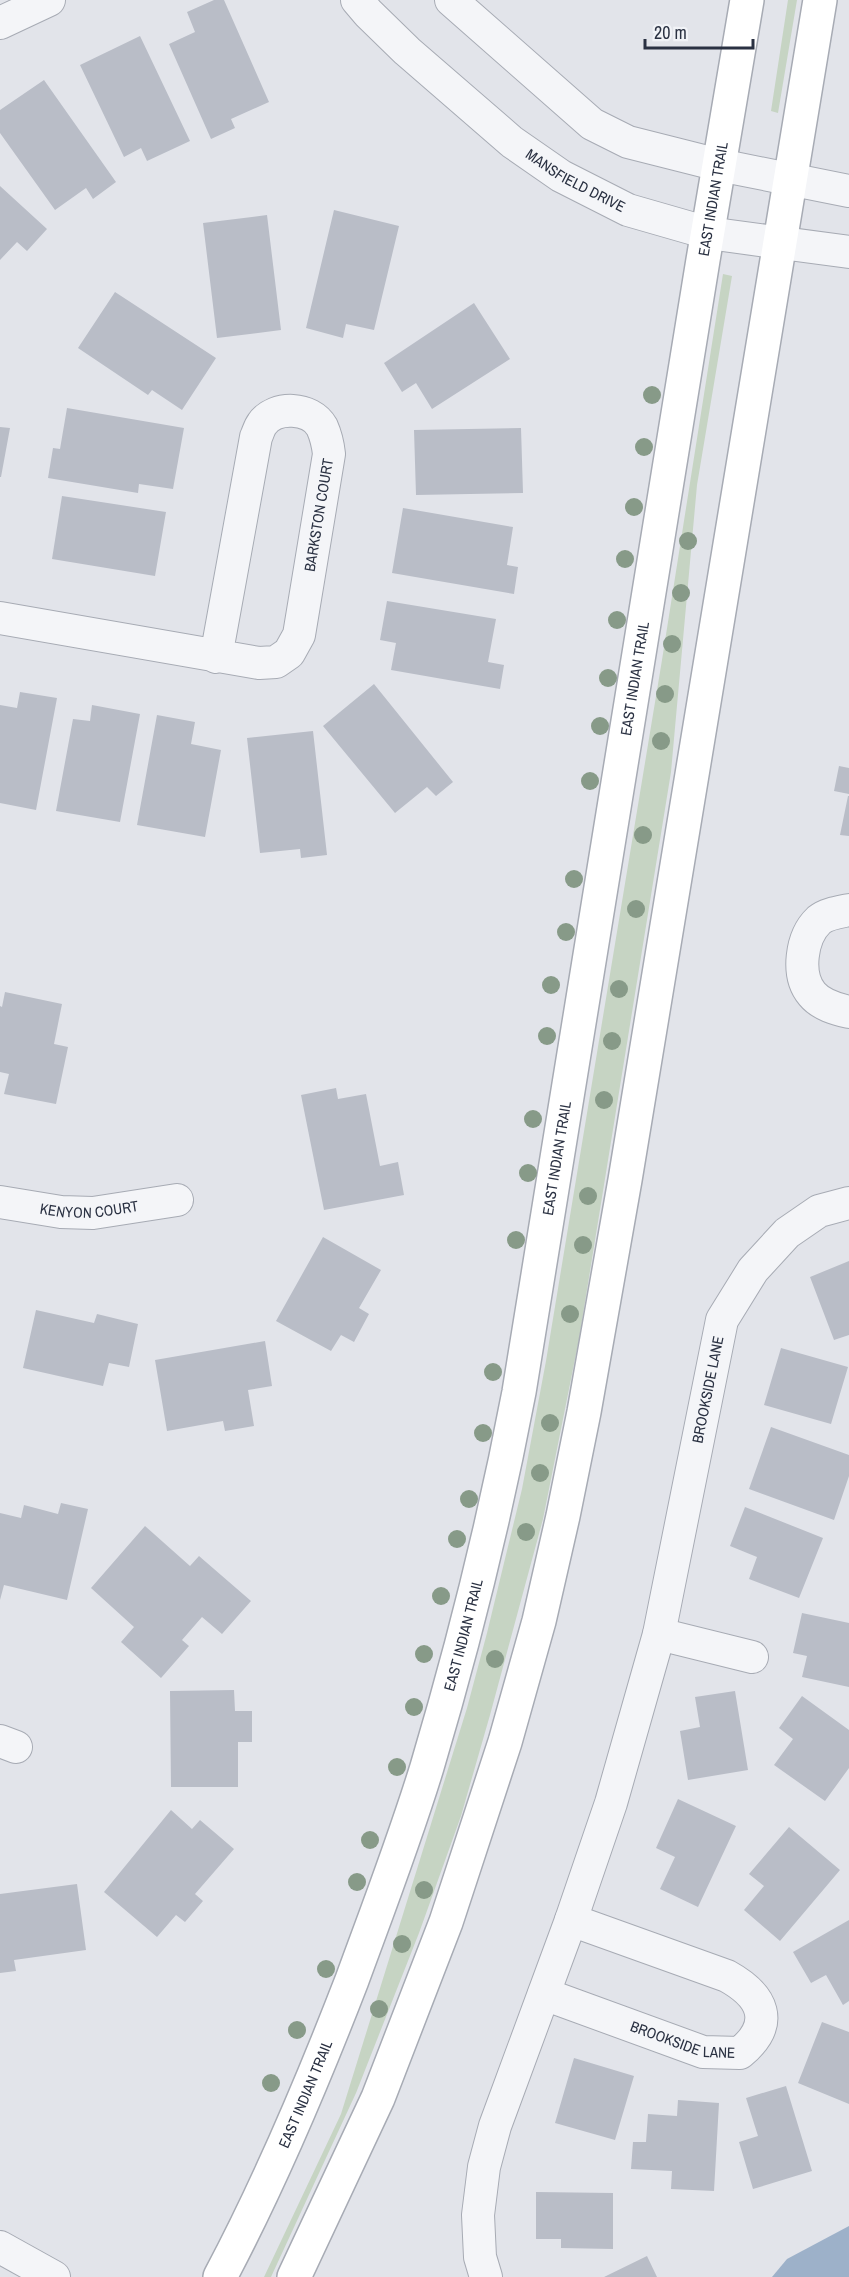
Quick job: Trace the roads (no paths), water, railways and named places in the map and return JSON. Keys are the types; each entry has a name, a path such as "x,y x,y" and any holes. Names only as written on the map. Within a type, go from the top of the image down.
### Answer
{"main road":[{"name":"EAST INDIAN TRAIL","path":"220,2277 238,2244 312,2084 390,1879 427,1767 481,1569 519,1392 747,0"},
{"path":"294,2277 378,2098 446,1922 505,1742 539,1621 584,1412 625,1180 820,0"}],"street":[{"path":"1,20 49,0"},
{"name":"MANSFIELD DRIVE","path":"357,0 433,74 512,142 561,176 628,210 708,233 849,252"},
{"path":"451,0 592,124 628,142 719,165 849,191"},
{"name":"BARKSTON COURT","path":"0,618 216,657 259,663 276,662 289,653 299,635 329,454 321,425 309,415 294,410 277,413 263,422 256,437 216,657"},
{"path":"849,910 820,919 809,933 804,947 803,961 805,978 811,994 837,1010 849,1012"},
{"name":"KENYON COURT","path":"0,1202 61,1212 93,1213 177,1200"},
{"name":"BROOKSIDE LANE","path":"486,2277 480,2257 478,2215 484,2167 495,2126 571,1920 611,1803 659,1634 722,1320 753,1270 787,1233 819,1212 849,1203"},
{"path":"659,1634 752,1657"},
{"name":"BROOKSIDE LANE","path":"544,1994 703,2052 740,2053 751,2043 759,2029 761,2012 757,1999 745,1986 727,1976 571,1920"},
{"path":"0,2247 54,2277"}],"water":[{"path":"849,2226 849,2277 772,2277 787,2259"}]}
